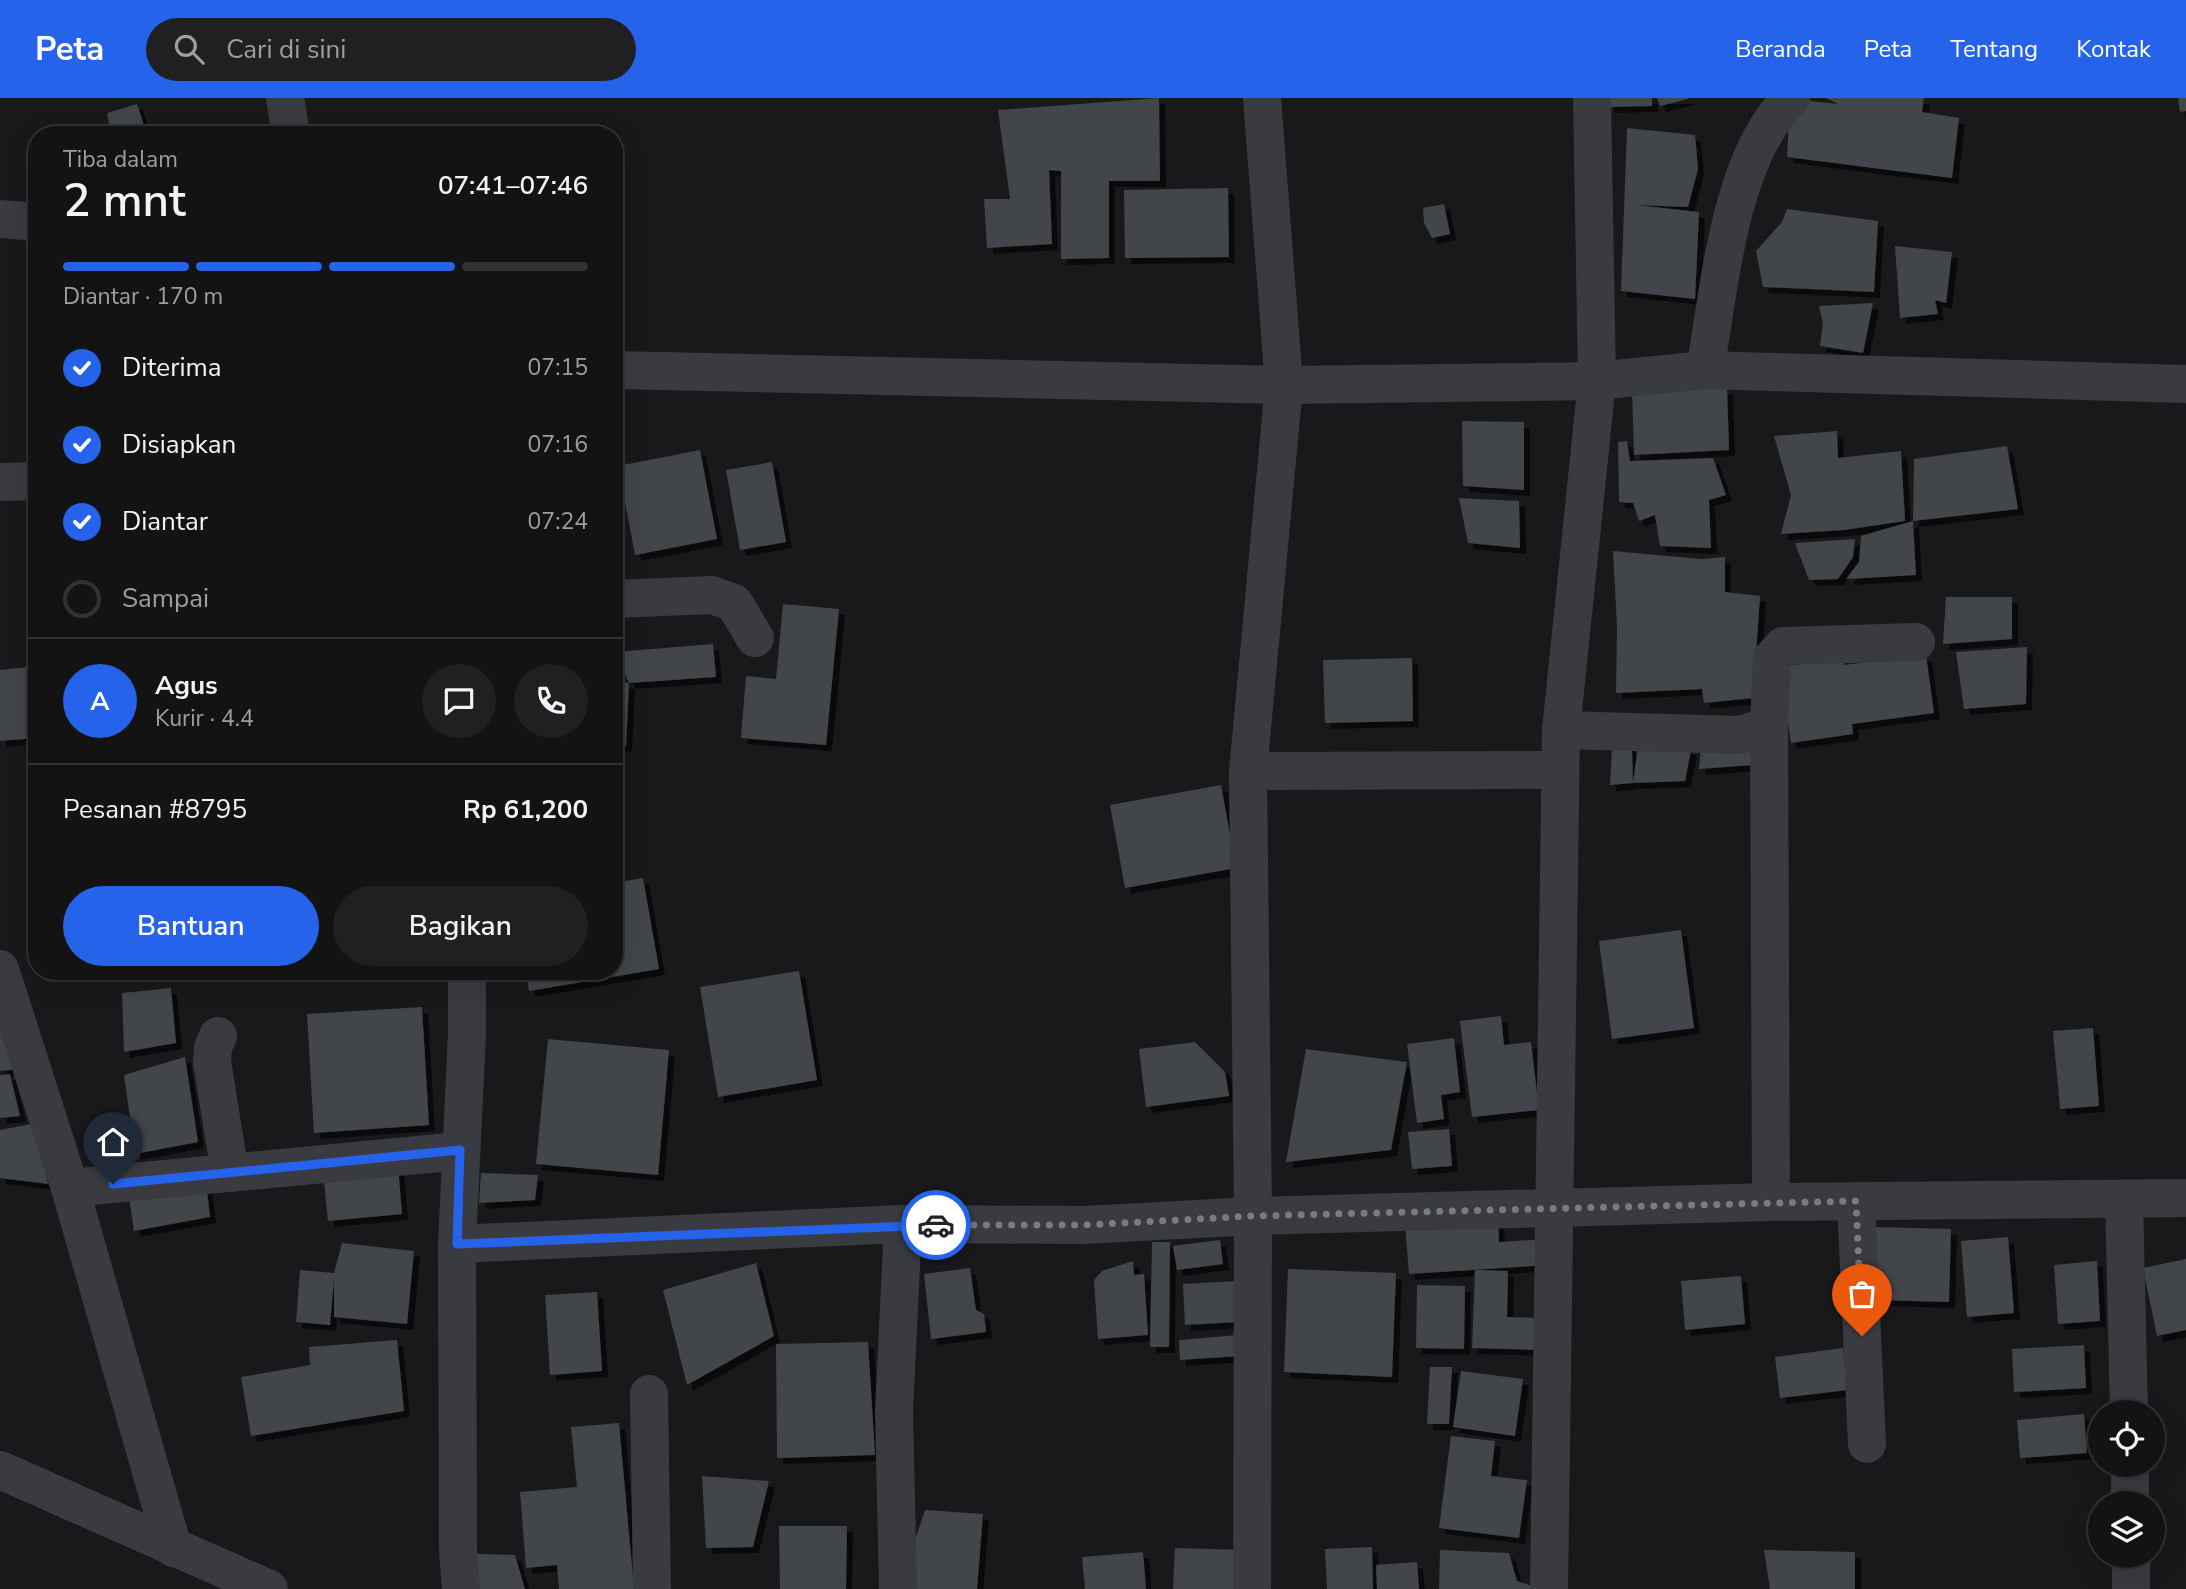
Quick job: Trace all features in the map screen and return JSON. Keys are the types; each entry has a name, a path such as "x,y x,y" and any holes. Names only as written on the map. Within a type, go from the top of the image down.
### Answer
{"street":[{"path":"285,98 290,126"},
{"path":"1252,1589 1253,1216 1248,771 1284,385 1262,98"},
{"path":"1549,1589 1552,1209 1561,730 1597,381 1592,98"},
{"path":"1704,370 1740,183 1761,141 1791,98"},
{"path":"0,219 28,221"},
{"path":"623,370 1284,385 1597,381 1704,370 2186,384"},
{"path":"0,482 28,481"},
{"path":"623,599 712,595 734,603 754,638"},
{"path":"1771,1202 1769,726 1772,658 1783,646 1794,643 1916,642"},
{"path":"1561,730 1740,735 1769,726"},
{"path":"1248,771 1560,770"},
{"path":"0,969 70,1188 173,1548"},
{"path":"461,1589 458,1549 457,1244 467,980"},
{"path":"218,1037 213,1048 212,1062 230,1173"},
{"path":"70,1188 460,1150"},
{"path":"457,1244 903,1224 1084,1225 1253,1216 1771,1202 2186,1198"},
{"path":"2124,1199 2129,1400"},
{"path":"1856,1201 1867,1444"},
{"path":"898,1589 894,1411 903,1224"},
{"path":"649,1394 652,1589"},
{"path":"0,1470 269,1589"},
{"path":"2131,1568 2131,1589"}],"building":[{"path":"1159,98 1160,181 1109,181 1109,258 1061,259 1061,171 1049,170 1052,244 987,248 984,199 1010,199 998,110"},
{"path":"1607,98 1652,98 1652,106 1608,107"},
{"path":"1657,98 1688,98 1688,99 1660,106"},
{"path":"1826,98 1924,98 1922,112 1959,118 1952,178 1787,157 1790,99 1838,104"},
{"path":"2178,98 2186,98 2186,111 2180,112"},
{"path":"137,104 144,126 109,126 107,113"},
{"path":"1627,128 1695,135 1698,169 1688,207 1635,205 1699,212 1695,299 1621,291"},
{"path":"1228,188 1229,257 1125,258 1124,190"},
{"path":"1444,204 1450,234 1432,238 1424,223 1423,208"},
{"path":"1787,209 1878,221 1874,292 1763,287 1756,251 1782,222"},
{"path":"1895,246 1952,252 1946,303 1935,300 1938,314 1900,318"},
{"path":"1873,303 1863,353 1820,346 1823,323 1819,306"},
{"path":"1727,388 1729,450 1634,455 1632,392"},
{"path":"1462,421 1524,422 1524,490 1463,486"},
{"path":"1837,431 1838,458 1901,451 1905,521 1844,530 1781,534 1791,495 1774,436"},
{"path":"1627,441 1630,461 1713,458 1726,495 1709,500 1711,548 1660,546 1655,515 1639,521 1633,503 1619,502 1618,442"},
{"path":"2007,446 2018,509 1913,521 1914,459"},
{"path":"700,450 717,539 635,555 623,492 623,465"},
{"path":"772,462 786,542 740,550 726,470"},
{"path":"1459,498 1519,501 1520,548 1468,543"},
{"path":"1913,521 1916,575 1846,579 1859,562 1861,536"},
{"path":"1855,539 1853,557 1838,579 1809,580 1795,543"},
{"path":"1613,551 1702,559 1725,557 1725,592 1760,596 1753,698 1704,703 1702,689 1616,693 1617,626"},
{"path":"1946,597 2012,597 2012,639 1943,644"},
{"path":"783,604 839,609 826,745 741,738 746,676 776,679"},
{"path":"713,644 716,677 629,683 623,670 623,651"},
{"path":"2027,647 2026,704 1964,709 1956,652"},
{"path":"1926,655 1934,713 1852,724 1853,734 1791,743 1780,667 1844,658 1844,665"},
{"path":"1412,658 1413,721 1325,723 1323,660"},
{"path":"28,667 28,739 0,741 0,670"},
{"path":"623,683 629,683 626,746 623,746"},
{"path":"1613,731 1632,750 1633,783 1610,785"},
{"path":"1640,732 1691,750 1685,781 1633,783"},
{"path":"1754,745 1752,765 1699,769 1701,747"},
{"path":"1221,785 1236,868 1125,888 1110,805"},
{"path":"643,878 659,969 623,975 623,881"},
{"path":"1681,930 1694,1028 1612,1039 1599,941"},
{"path":"799,971 817,1080 718,1097 700,987"},
{"path":"527,980 594,980 529,991"},
{"path":"171,988 176,1043 124,1052 122,993"},
{"path":"422,1007 429,1125 314,1133 307,1014"},
{"path":"1501,1016 1504,1045 1531,1042 1539,1110 1472,1117 1460,1021"},
{"path":"2093,1028 2099,1106 2060,1109 2053,1031"},
{"path":"0,1029 23,1069 0,1071"},
{"path":"1454,1038 1460,1092 1441,1095 1444,1119 1417,1123 1407,1044"},
{"path":"548,1039 669,1050 658,1175 536,1164"},
{"path":"1195,1042 1225,1072 1229,1096 1146,1107 1139,1049"},
{"path":"1306,1049 1407,1062 1391,1150 1286,1162"},
{"path":"185,1057 198,1142 135,1154 124,1075"},
{"path":"10,1074 20,1116 0,1118 0,1075"},
{"path":"37,1123 48,1184 0,1178 0,1130"},
{"path":"1449,1129 1452,1166 1412,1169 1408,1132"},
{"path":"398,1166 402,1214 328,1221 323,1171"},
{"path":"481,1173 538,1175 535,1200 479,1203"},
{"path":"206,1182 210,1217 134,1231 128,1190"},
{"path":"1498,1220 1499,1242 1547,1239 1548,1265 1409,1274 1405,1225"},
{"path":"1876,1227 1951,1229 1949,1302 1874,1300"},
{"path":"2008,1237 2014,1313 1967,1317 1961,1241"},
{"path":"1220,1240 1223,1264 1177,1270 1173,1246"},
{"path":"1152,1242 1170,1242 1169,1347 1150,1347"},
{"path":"342,1243 414,1251 407,1324 334,1317 334,1279 330,1325 296,1322 300,1270 334,1273"},
{"path":"2186,1259 2186,1330 2157,1336 2143,1268"},
{"path":"1133,1261 1134,1275 1144,1274 1148,1335 1098,1339 1094,1280 1102,1271"},
{"path":"2097,1261 2100,1321 2058,1324 2054,1265"},
{"path":"756,1263 774,1336 687,1385 663,1290"},
{"path":"970,1268 976,1310 984,1314 986,1332 931,1339 924,1274"},
{"path":"1288,1269 1396,1273 1392,1377 1284,1372"},
{"path":"1475,1270 1508,1271 1507,1317 1540,1318 1539,1350 1472,1348"},
{"path":"1741,1276 1745,1324 1685,1330 1681,1281"},
{"path":"1235,1281 1238,1322 1185,1325 1183,1284"},
{"path":"1417,1285 1465,1286 1464,1349 1416,1348"},
{"path":"597,1292 602,1371 550,1375 545,1295"},
{"path":"1238,1335 1240,1356 1180,1360 1179,1340"},
{"path":"397,1340 404,1411 251,1436 241,1377 310,1365 309,1347"},
{"path":"868,1342 875,1455 777,1458 776,1344"},
{"path":"2084,1345 2086,1388 2014,1392 2012,1349"},
{"path":"1843,1348 1848,1390 1780,1398 1775,1357"},
{"path":"1430,1367 1452,1367 1449,1424 1427,1424"},
{"path":"1461,1371 1523,1379 1515,1436 1453,1427"},
{"path":"2084,1414 2087,1453 2020,1458 2017,1420"},
{"path":"619,1423 634,1589 559,1589 557,1565 526,1568 520,1492 577,1487 571,1427"},
{"path":"1451,1436 1495,1441 1491,1476 1527,1480 1519,1538 1439,1528"},
{"path":"702,1476 769,1481 753,1547 706,1548"},
{"path":"925,1510 983,1514 977,1589 899,1589"},
{"path":"779,1526 847,1526 846,1589 780,1589"},
{"path":"1372,1547 1373,1589 1327,1589 1325,1549"},
{"path":"1175,1548 1247,1550 1246,1589 1173,1589"},
{"path":"1440,1550 1509,1553 1517,1581 1542,1589 1439,1589"},
{"path":"1764,1550 1855,1552 1855,1589 1770,1589"},
{"path":"1143,1552 1146,1589 1085,1589 1082,1557"},
{"path":"476,1554 515,1555 525,1589 476,1589"},
{"path":"1417,1562 1419,1589 1377,1589 1376,1565"}],"way so far":[{"path":"936,1225 1084,1225 1253,1216 1856,1201 1862,1336"}],"route":[{"path":"113,1184 460,1150 457,1244 903,1224 936,1225"}]}
